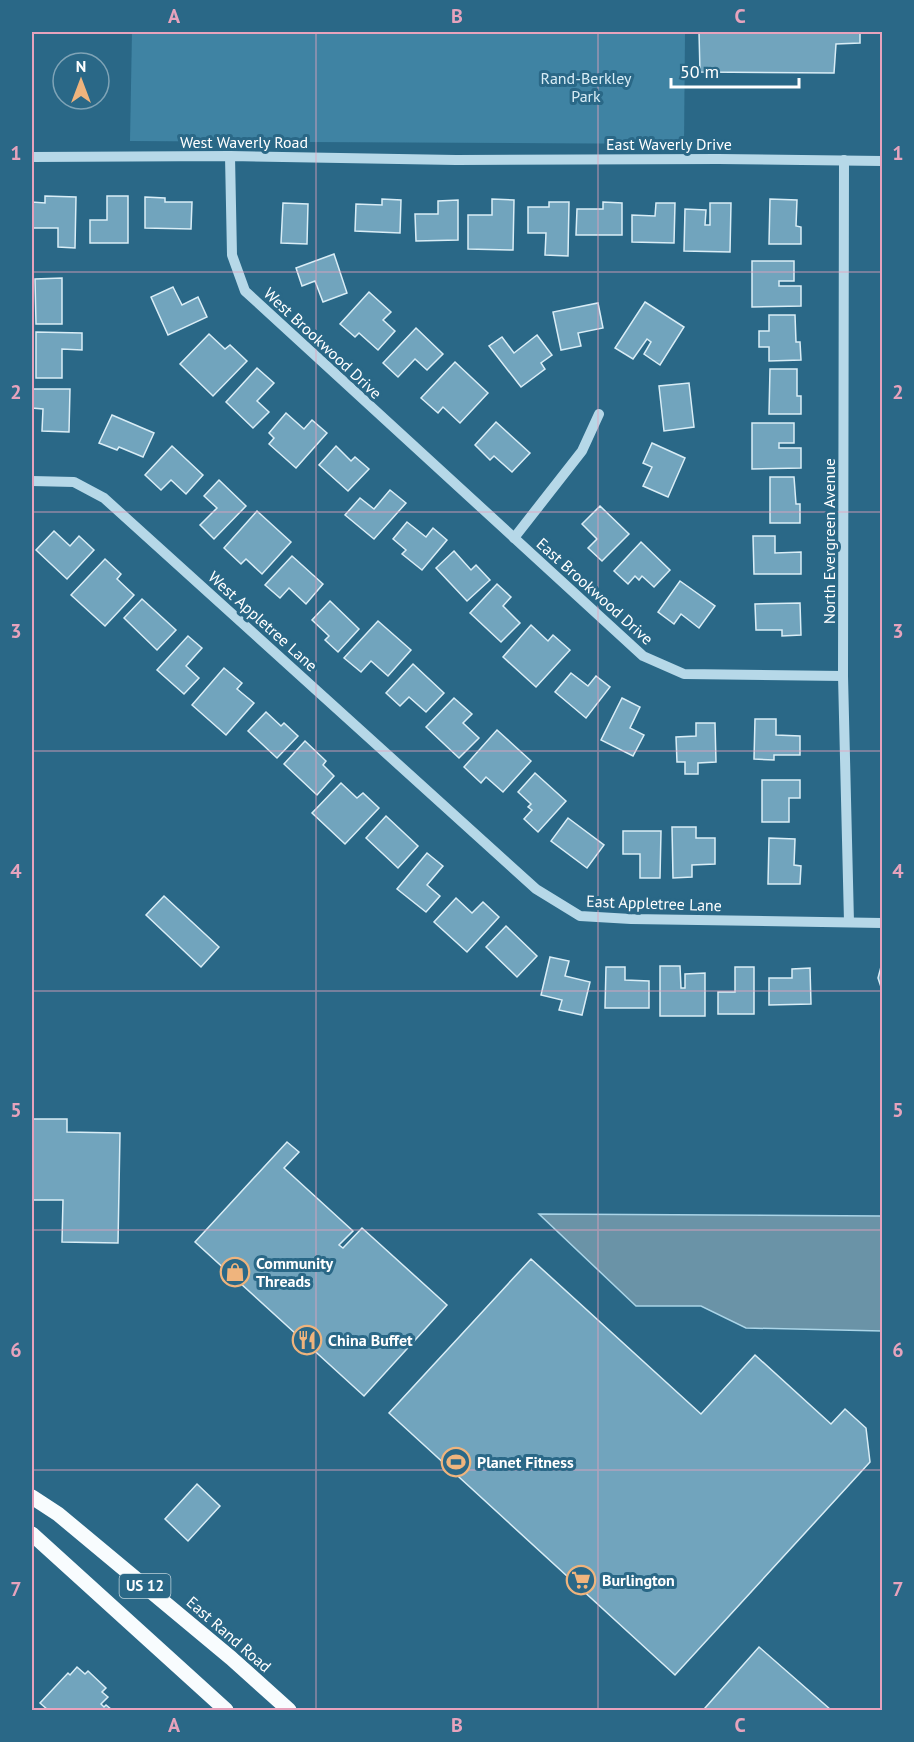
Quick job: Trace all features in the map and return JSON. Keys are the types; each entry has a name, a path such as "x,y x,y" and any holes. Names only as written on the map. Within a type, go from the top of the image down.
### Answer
{"main road":[{"name":"East Rand Road","path":"32,1497 58,1514 231,1658 289,1710"},
{"name":"US 12","path":"32,1534 226,1710"}],"street":[{"name":"West Waverly Road","path":"32,157 230,156 456,160"},
{"name":"West Brookwood Drive","path":"230,156 232,255 245,291 455,485"},
{"name":"East Waverly Drive","path":"456,160 882,161"},
{"name":"North Evergreen Avenue","path":"844,160 843,676 849,922"},
{"path":"514,538 582,451 599,414"},
{"name":"West Appletree Lane","path":"32,480 74,482 104,498 459,818"},
{"name":"East Brookwood Drive","path":"455,485 643,656 684,674 843,676"},
{"name":"East Appletree Lane","path":"459,818 536,889 580,916 631,919 882,923"}],"green space":[{"name":"Rand-Berkley Park","path":"132,32 685,32 684,144 130,141"}],"shaded area":[{"path":"539,1214 882,1216 882,1331 746,1328 701,1306 636,1306"}],"building":[{"path":"699,32 860,32 860,43 836,44 834,73 700,72"},
{"path":"45,196 76,197 75,248 58,247 58,228 32,228 32,202 45,203"},
{"path":"107,196 128,196 128,243 90,243 90,220 107,220"},
{"path":"145,197 165,198 165,202 192,202 191,229 145,228"},
{"path":"382,199 401,200 400,233 355,231 356,204 382,205"},
{"path":"492,199 514,200 513,250 468,249 468,215 492,215"},
{"path":"770,199 797,200 796,226 801,227 801,244 769,244"},
{"path":"458,200 458,240 416,241 415,214 438,214 438,201"},
{"path":"549,202 569,202 568,256 545,255 546,233 528,233 528,207 549,207"},
{"path":"603,202 622,203 622,235 576,235 577,209 603,209"},
{"path":"283,203 308,204 307,244 281,243"},
{"path":"656,203 675,203 674,243 632,242 632,215 655,216"},
{"path":"710,203 731,203 730,252 684,251 685,209 706,210 705,225 710,225"},
{"path":"334,254 347,293 323,302 315,281 302,286 296,268"},
{"path":"752,261 794,261 794,281 779,281 779,286 801,286 801,306 752,307"},
{"path":"62,278 62,324 36,324 35,279"},
{"path":"173,287 182,305 198,297 207,317 168,335 151,297"},
{"path":"369,292 391,312 383,320 395,331 378,350 359,333 355,337 340,324"},
{"path":"645,302 684,327 660,365 644,354 651,342 647,339 633,359 615,348"},
{"path":"598,303 603,328 578,333 581,346 561,350 553,312"},
{"path":"769,315 795,315 796,342 800,342 801,360 769,361 769,347 759,347 759,331 769,331"},
{"path":"416,328 443,354 427,370 415,359 398,377 383,363"},
{"path":"36,332 82,333 82,350 62,349 62,378 36,378"},
{"path":"209,334 225,349 230,345 247,361 213,396 180,364"},
{"path":"537,335 552,355 541,363 545,369 521,387 489,346 502,337 514,353"},
{"path":"455,362 488,393 460,423 443,407 438,413 421,398"},
{"path":"257,368 274,383 257,401 269,412 253,428 226,402"},
{"path":"770,369 797,369 797,396 801,396 801,414 769,414"},
{"path":"689,383 694,427 664,431 659,386"},
{"path":"32,389 70,389 69,432 42,431 43,409 32,408"},
{"path":"286,413 304,429 312,420 327,433 296,468 269,444 274,438 269,433"},
{"path":"112,415 154,433 143,457 119,447 117,450 99,443"},
{"path":"496,422 530,453 512,472 494,456 490,460 475,445"},
{"path":"752,423 794,423 794,443 779,443 779,448 801,448 801,468 752,469"},
{"path":"652,443 685,458 668,497 643,486 652,467 643,463"},
{"path":"172,446 203,475 186,494 171,480 161,490 145,475"},
{"path":"336,446 351,461 355,457 369,469 348,491 319,465"},
{"path":"770,477 794,477 796,504 800,504 800,523 770,523"},
{"path":"219,480 246,506 214,539 200,525 217,508 204,496"},
{"path":"390,490 406,503 374,539 345,515 360,498 374,509"},
{"path":"600,506 629,534 602,561 588,548 597,539 582,524"},
{"path":"257,511 291,542 262,574 246,559 241,564 224,548"},
{"path":"407,522 426,537 433,528 447,540 422,570 402,554 406,550 393,539"},
{"path":"54,531 70,546 79,536 94,550 67,579 36,550"},
{"path":"753,536 775,536 775,553 801,552 801,574 754,574"},
{"path":"641,542 670,570 654,587 642,576 639,580 635,576 628,584 614,571"},
{"path":"454,551 471,570 476,565 490,580 467,601 436,568"},
{"path":"292,556 323,584 306,604 289,588 280,598 265,585"},
{"path":"105,559 121,574 117,579 134,595 105,626 71,595"},
{"path":"680,581 715,606 699,628 681,614 674,624 658,612"},
{"path":"497,584 511,597 503,606 520,623 501,642 470,613"},
{"path":"142,599 176,630 157,650 124,618"},
{"path":"330,601 359,629 338,652 325,640 329,636 312,620"},
{"path":"800,603 801,635 782,636 782,630 756,630 755,604"},
{"path":"378,621 411,650 388,676 371,661 361,672 344,658"},
{"path":"531,625 548,641 553,635 570,650 536,687 503,657"},
{"path":"188,636 202,648 186,666 199,678 184,694 157,670"},
{"path":"413,664 444,693 426,712 409,697 400,706 386,693"},
{"path":"224,668 242,683 237,689 254,703 226,735 192,705"},
{"path":"571,673 588,686 596,676 610,687 586,718 555,692"},
{"path":"454,698 472,714 463,723 479,738 459,758 426,727"},
{"path":"622,698 640,707 630,728 644,735 633,756 601,740"},
{"path":"266,712 281,726 284,723 298,736 277,758 248,731"},
{"path":"755,719 776,719 776,735 800,736 800,755 774,755 774,760 754,759"},
{"path":"696,723 715,723 716,762 698,763 698,774 685,774 685,762 677,762 676,737 696,736"},
{"path":"497,730 531,761 503,792 486,777 481,783 464,767"},
{"path":"305,741 326,761 323,765 334,776 317,795 284,764"},
{"path":"535,773 566,801 538,832 524,819 532,810 528,807 531,804 518,792"},
{"path":"762,780 800,780 800,798 789,798 789,822 762,822"},
{"path":"341,783 357,798 363,793 379,808 345,844 312,813"},
{"path":"386,816 418,846 398,868 366,838"},
{"path":"568,818 604,845 587,868 551,841"},
{"path":"672,827 696,827 696,838 715,838 715,864 692,865 692,877 673,878"},
{"path":"623,831 661,831 660,878 640,878 640,854 623,854"},
{"path":"769,838 795,839 794,865 801,866 800,884 768,884"},
{"path":"427,853 443,866 427,885 440,896 426,912 397,889"},
{"path":"164,896 219,947 201,967 146,915"},
{"path":"456,898 472,913 483,902 499,917 467,952 434,922"},
{"path":"506,926 537,956 517,977 486,947"},
{"path":"550,957 569,961 565,976 590,982 582,1015 559,1010 562,1000 541,995"},
{"path":"882,963 882,990 878,978"},
{"path":"660,966 680,966 681,988 685,988 685,974 705,973 705,1016 660,1016"},
{"path":"606,967 625,967 625,980 649,981 649,1008 605,1008"},
{"path":"735,967 754,967 754,1014 718,1014 718,992 735,992"},
{"path":"810,968 811,1004 769,1005 769,978 792,978 792,969"},
{"path":"32,1119 67,1119 67,1132 120,1133 118,1243 62,1242 63,1200 32,1200"},
{"path":"287,1142 299,1152 284,1168 353,1231 339,1245 343,1248 362,1228 447,1305 364,1396 195,1242"},
{"path":"531,1259 701,1414 755,1355 831,1424 845,1409 866,1428 870,1462 675,1675 389,1413"},
{"path":"197,1484 220,1506 188,1541 165,1519"},
{"path":"759,1647 831,1710 707,1710 705,1708"},
{"path":"77,1667 85,1674 88,1671 106,1688 102,1692 108,1697 101,1704 112,1710 48,1710 40,1703 68,1673 70,1675"}],"place":[{"name":"Community Threads","path":"235,1272"},
{"name":"China Buffet","path":"307,1340"},
{"name":"Planet Fitness","path":"456,1462"},
{"name":"Burlington","path":"581,1580"}]}
